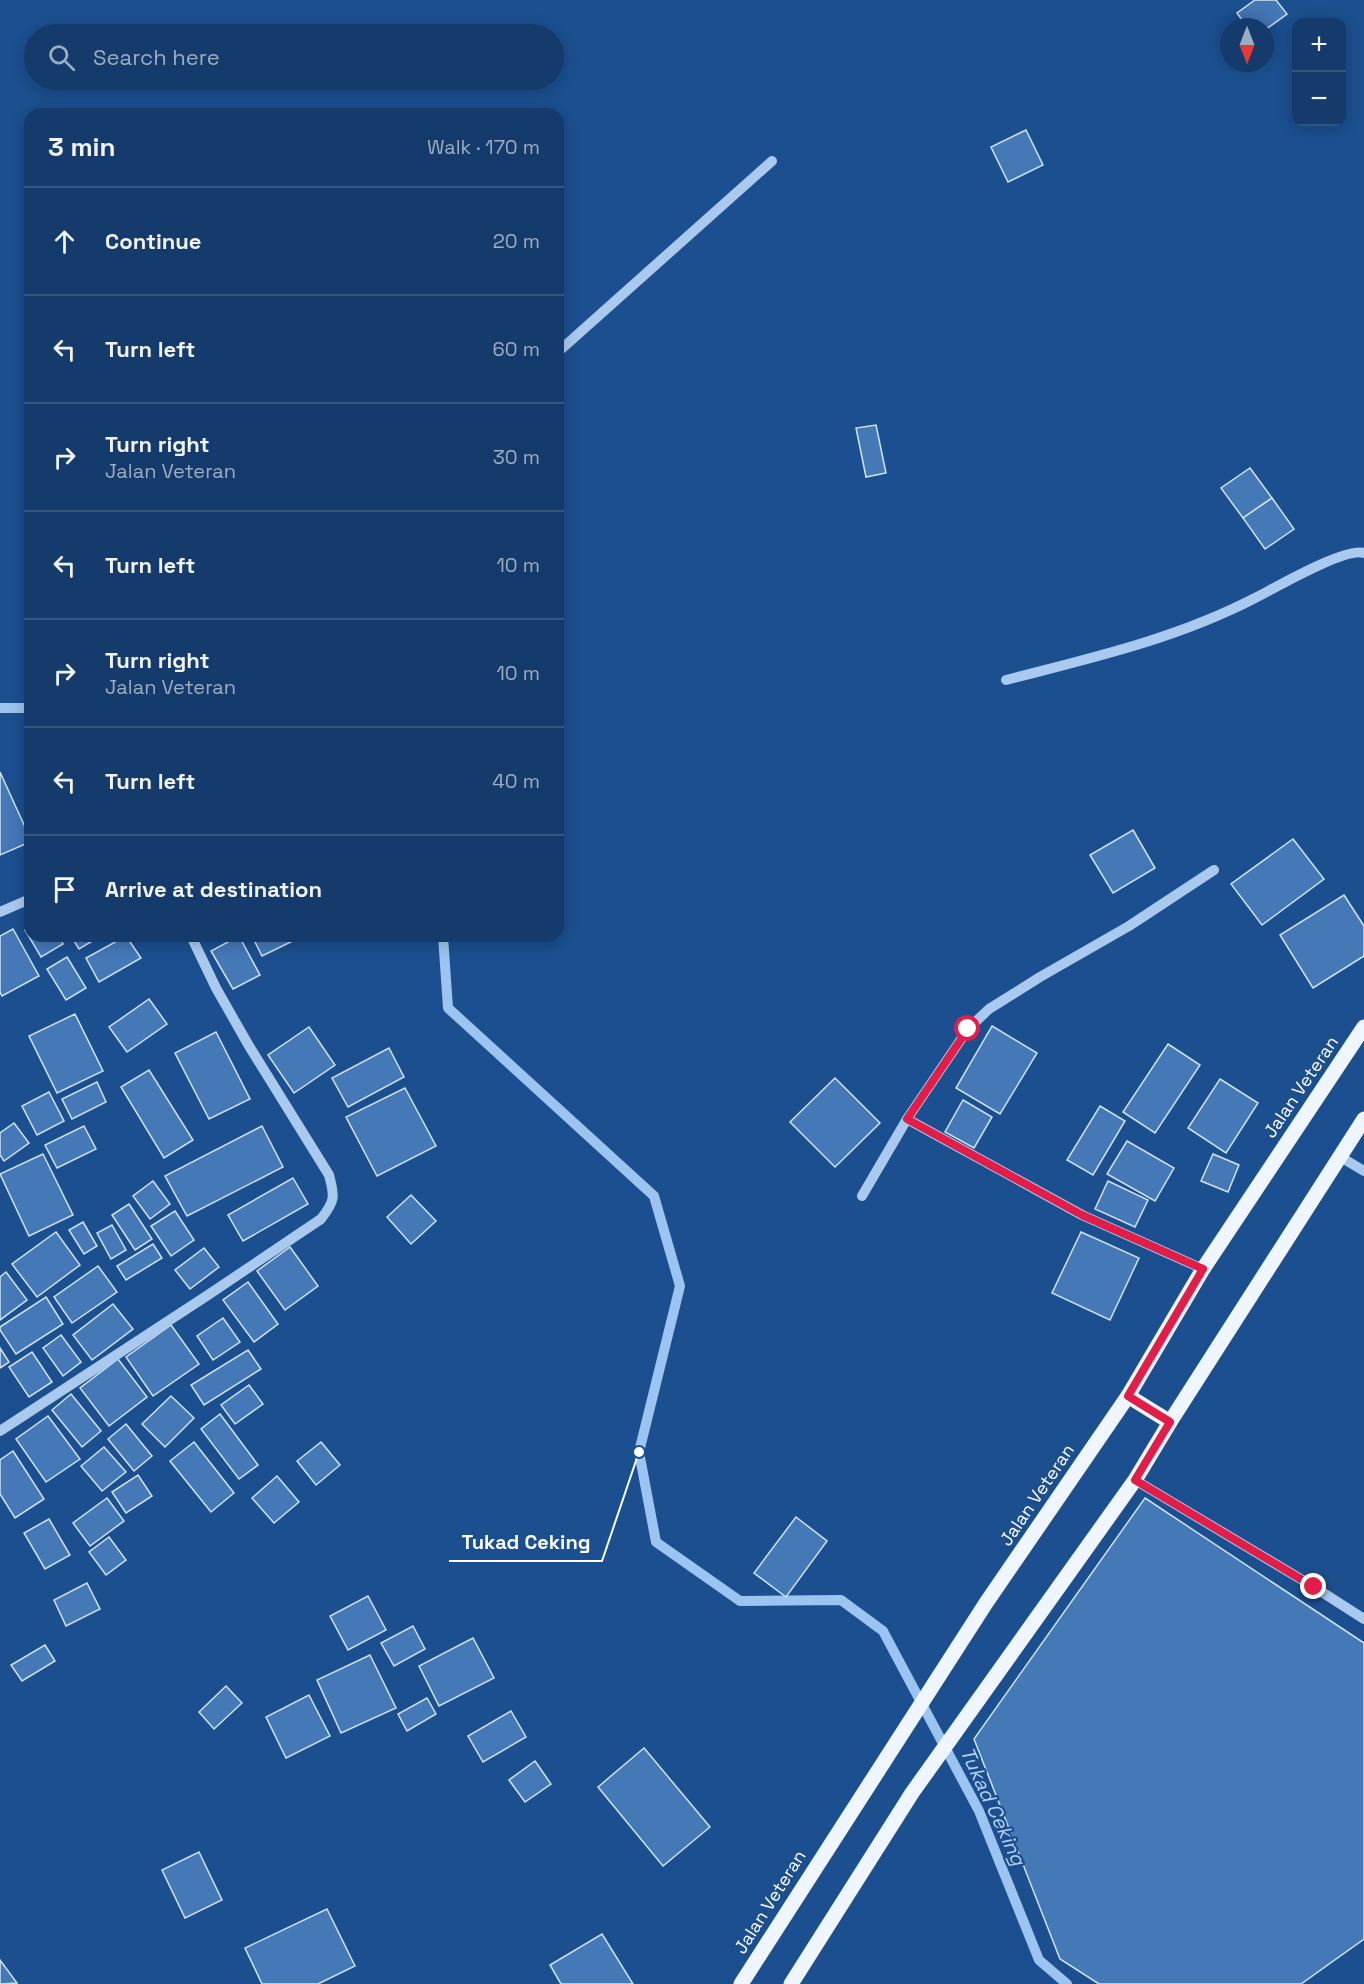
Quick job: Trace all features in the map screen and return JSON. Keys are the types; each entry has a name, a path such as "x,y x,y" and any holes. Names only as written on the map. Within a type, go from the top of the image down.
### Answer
{"main road":[{"name":"Jalan Veteran","path":"741,1984 986,1603 1128,1396 1203,1269 1364,1027"},
{"path":"791,1984 912,1793 1135,1480 1364,1119"},
{"path":"1128,1396 1170,1422"}],"street":[{"path":"564,347 772,161"},
{"path":"1006,680 1120,651 1167,636 1229,611 1319,566 1346,555 1364,553"},
{"path":"862,1196 907,1119 968,1029 989,1009 1129,926 1214,870"},
{"path":"0,912 24,902"},
{"path":"0,1431 321,1220 333,1204 329,1175 249,1046 216,988 194,942"},
{"path":"907,1119 1082,1215 1203,1269"},
{"path":"1340,1156 1364,1171"},
{"path":"1135,1480 1364,1619"}],"building":[{"path":"1255,0 1276,0 1287,14 1274,23 1274,18 1241,18 1237,13"},
{"path":"1026,130 1043,165 1008,182 991,147"},
{"path":"876,425 886,473 866,477 856,428"},
{"path":"1250,468 1272,498 1243,518 1221,488"},
{"path":"1272,498 1294,529 1265,549 1243,518"},
{"path":"0,772 24,825 24,845 0,855"},
{"path":"1133,830 1155,868 1113,893 1090,855"},
{"path":"1293,839 1324,879 1262,925 1231,884"},
{"path":"1344,895 1364,926 1364,956 1313,988 1280,935"},
{"path":"13,929 39,976 2,996 0,992 0,936"},
{"path":"32,942 62,942 63,944 41,957"},
{"path":"75,942 91,942 79,949"},
{"path":"115,942 130,942 141,958 99,982 86,958"},
{"path":"228,942 242,942 260,975 233,989 211,951"},
{"path":"255,942 291,942 262,956"},
{"path":"67,957 86,988 66,1000 47,969"},
{"path":"149,999 167,1024 127,1052 109,1027"},
{"path":"75,1014 103,1071 57,1093 29,1036"},
{"path":"992,1026 1037,1053 1000,1114 956,1088"},
{"path":"309,1027 335,1065 294,1093 268,1055"},
{"path":"216,1032 250,1099 209,1119 175,1053"},
{"path":"1168,1044 1200,1065 1155,1133 1123,1112"},
{"path":"389,1048 404,1077 348,1107 332,1078"},
{"path":"149,1070 193,1140 164,1158 121,1087"},
{"path":"835,1078 880,1123 835,1167 790,1122"},
{"path":"1220,1079 1258,1103 1226,1153 1188,1128"},
{"path":"97,1082 106,1102 72,1119 62,1099"},
{"path":"405,1088 436,1146 377,1176 346,1117"},
{"path":"49,1092 64,1121 37,1135 22,1106"},
{"path":"963,1100 992,1117 974,1148 945,1132"},
{"path":"1100,1106 1125,1121 1093,1175 1067,1160"},
{"path":"14,1123 29,1143 4,1161 0,1155 0,1133"},
{"path":"84,1126 96,1149 57,1168 45,1145"},
{"path":"262,1126 283,1167 187,1216 165,1176"},
{"path":"1127,1141 1174,1168 1155,1201 1107,1174"},
{"path":"43,1154 73,1215 29,1236 0,1174"},
{"path":"1213,1154 1239,1165 1228,1192 1201,1181"},
{"path":"293,1178 308,1204 243,1241 228,1215"},
{"path":"153,1181 170,1204 150,1219 133,1196"},
{"path":"1108,1181 1148,1200 1135,1227 1095,1209"},
{"path":"411,1195 436,1221 411,1244 387,1217"},
{"path":"129,1204 152,1239 135,1250 112,1215"},
{"path":"175,1211 194,1240 171,1256 151,1226"},
{"path":"83,1222 97,1246 84,1254 69,1230"},
{"path":"112,1225 126,1250 111,1259 97,1233"},
{"path":"56,1232 80,1265 37,1297 12,1264"},
{"path":"1081,1232 1139,1258 1110,1320 1052,1293"},
{"path":"153,1244 162,1258 126,1280 117,1266"},
{"path":"290,1247 318,1286 285,1310 257,1271"},
{"path":"204,1248 219,1267 190,1289 175,1270"},
{"path":"98,1266 117,1292 72,1323 54,1297"},
{"path":"6,1272 27,1300 0,1320 0,1277"},
{"path":"248,1282 278,1324 254,1342 223,1300"},
{"path":"46,1297 63,1324 16,1354 0,1327"},
{"path":"113,1304 133,1329 92,1360 73,1335"},
{"path":"223,1318 240,1342 213,1360 197,1336"},
{"path":"171,1325 199,1364 153,1396 126,1357"},
{"path":"61,1335 81,1362 63,1376 43,1348"},
{"path":"0,1348 9,1362 0,1368"},
{"path":"248,1350 261,1369 204,1405 191,1385"},
{"path":"32,1352 52,1382 29,1397 9,1367"},
{"path":"118,1359 147,1397 109,1426 80,1388"},
{"path":"249,1385 263,1404 235,1424 221,1405"},
{"path":"71,1394 101,1431 82,1447 52,1410"},
{"path":"171,1396 194,1418 165,1447 142,1424"},
{"path":"220,1414 258,1465 239,1479 201,1429"},
{"path":"48,1416 80,1459 46,1482 16,1439"},
{"path":"126,1424 152,1456 134,1471 108,1439"},
{"path":"194,1442 234,1493 211,1512 170,1461"},
{"path":"321,1442 340,1465 316,1485 297,1461"},
{"path":"104,1447 126,1472 102,1491 81,1466"},
{"path":"13,1451 44,1499 15,1518 0,1494 0,1460"},
{"path":"138,1475 152,1496 126,1513 112,1492"},
{"path":"277,1476 299,1502 274,1523 252,1498"},
{"path":"107,1498 124,1521 90,1546 73,1523"},
{"path":"1145,1498 1364,1643 1364,1939 1301,1984 1099,1984 1060,1959 974,1739"},
{"path":"796,1517 827,1541 786,1597 754,1573"},
{"path":"49,1519 70,1555 45,1569 24,1533"},
{"path":"109,1537 126,1560 106,1575 89,1552"},
{"path":"87,1583 100,1609 66,1626 54,1600"},
{"path":"368,1596 386,1630 348,1650 330,1616"},
{"path":"413,1626 425,1649 394,1666 381,1643"},
{"path":"473,1638 494,1678 439,1706 419,1666"},
{"path":"45,1645 55,1661 22,1681 11,1665"},
{"path":"370,1655 396,1708 341,1733 317,1680"},
{"path":"226,1686 242,1703 214,1729 199,1712"},
{"path":"309,1695 330,1736 286,1758 266,1717"},
{"path":"427,1698 436,1714 407,1731 398,1714"},
{"path":"511,1711 526,1737 483,1762 468,1736"},
{"path":"644,1748 710,1827 663,1866 598,1787"},
{"path":"535,1761 551,1784 525,1802 509,1780"},
{"path":"199,1852 222,1900 185,1918 162,1870"},
{"path":"327,1909 355,1966 318,1984 262,1984 245,1948"},
{"path":"602,1934 633,1984 561,1984 550,1965"},
{"path":"0,1960 17,1983 0,1984"}],"waterway":[{"name":"Tukad Ceking","path":"0,708 24,708"},
{"name":"Tukad Ceking","path":"443,942 448,1008 654,1196 680,1286 639,1452 656,1542 740,1601 841,1600 883,1631 979,1811 1039,1960 1067,1984"}],"place":[{"name":"Tukad Ceking","path":"639,1452"}],"route":[{"path":"968,1029 907,1119 1082,1215 1203,1269 1128,1396 1170,1422 1135,1480 1314,1587"}]}
